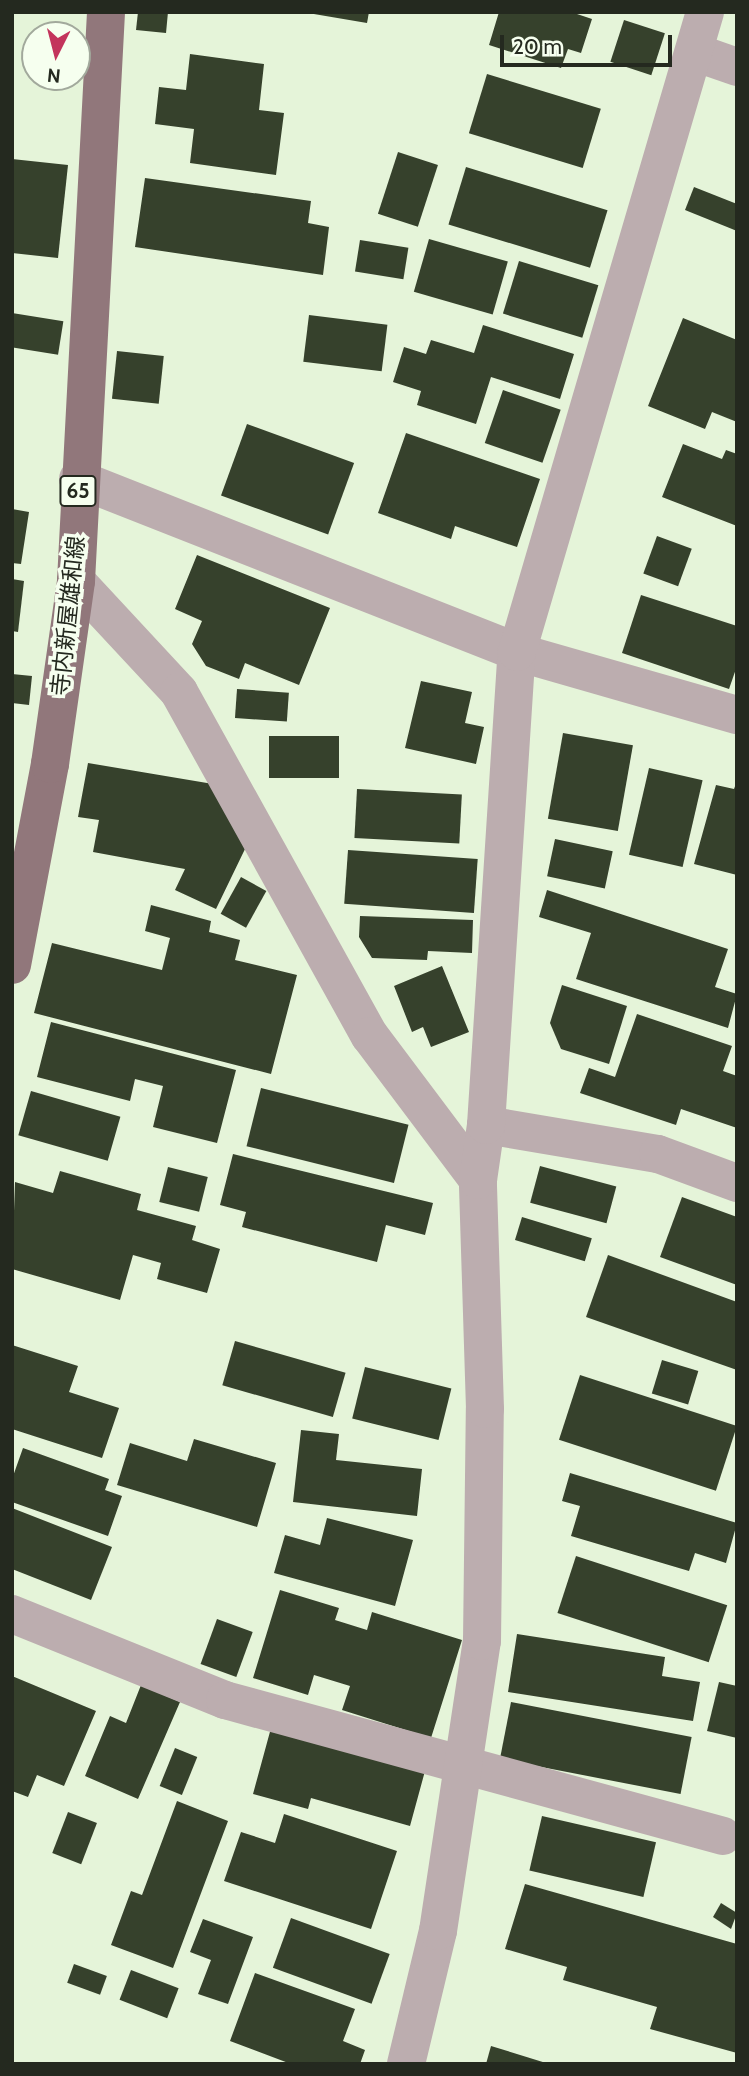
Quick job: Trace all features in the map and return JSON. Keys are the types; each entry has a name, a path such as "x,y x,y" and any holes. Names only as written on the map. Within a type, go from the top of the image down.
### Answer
{"main road":[{"name":"寺内新屋雄和線","path":"12,965 50,764 76,581 78,479 106,12"}],"street":[{"path":"406,2064 438,1931 467,1765 482,1641 485,1409 478,1180 486,1125 517,652 705,12"},
{"path":"694,52 737,68"},
{"path":"78,479 517,652 737,715"},
{"path":"76,581 178,692 370,1036 478,1180"},
{"path":"486,1125 657,1154 737,1183"},
{"path":"12,1614 225,1700 723,1836"}],"building":[{"path":"138,12 168,12 166,33 136,30"},
{"path":"302,12 369,12 367,23"},
{"path":"499,12 571,12 592,19 581,53 568,49 561,68 489,45"},
{"path":"624,20 665,33 651,75 610,62"},
{"path":"190,54 264,64 259,110 284,113 276,175 190,163 194,129 155,124 159,87 186,90"},
{"path":"487,74 601,109 583,168 469,133"},
{"path":"398,152 438,165 418,227 378,214"},
{"path":"12,159 68,165 58,258 12,253"},
{"path":"466,167 608,210 590,268 448,224"},
{"path":"145,178 311,201 308,223 329,227 323,275 135,247"},
{"path":"694,187 737,204 737,231 685,210"},
{"path":"429,239 508,262 493,314 414,292"},
{"path":"360,240 408,248 403,279 355,272"},
{"path":"519,261 598,285 582,338 503,314"},
{"path":"12,313 63,321 58,355 12,347"},
{"path":"309,315 387,325 382,371 303,362"},
{"path":"683,318 737,340 737,422 712,412 705,429 648,406"},
{"path":"483,325 574,354 560,399 491,377 476,424 417,405 421,391 393,382 404,347 426,354 431,340 474,353"},
{"path":"117,351 164,356 159,404 112,399"},
{"path":"503,390 561,410 542,463 485,443"},
{"path":"247,424 354,463 328,534 221,495"},
{"path":"406,433 540,479 517,547 455,526 451,539 378,513"},
{"path":"683,444 722,459 726,450 737,454 737,526 662,497"},
{"path":"12,509 29,512 21,564 12,563"},
{"path":"657,536 692,549 678,586 643,574"},
{"path":"197,555 330,608 299,685 245,663 239,679 206,666 192,644 202,621 175,609"},
{"path":"12,579 24,581 18,632 12,631"},
{"path":"641,595 737,626 737,666 729,689 622,653"},
{"path":"12,674 32,676 29,705 12,703"},
{"path":"421,681 472,692 465,723 484,727 476,764 405,748"},
{"path":"237,689 289,693 287,722 235,718"},
{"path":"563,733 633,745 618,831 548,819"},
{"path":"269,736 339,736 339,778 269,778"},
{"path":"88,763 213,784 245,849 216,909 175,890 185,869 93,852 99,820 78,817"},
{"path":"649,768 703,780 683,867 629,855"},
{"path":"737,781 737,875 694,864 716,785 734,789"},
{"path":"357,789 462,794 459,843 354,838"},
{"path":"555,839 613,851 605,888 547,876"},
{"path":"348,850 478,859 474,913 344,904"},
{"path":"241,877 266,891 246,928 221,914"},
{"path":"547,890 728,949 715,987 737,994 728,1028 576,979 591,933 539,917"},
{"path":"151,905 211,921 209,932 240,940 235,960 297,975 271,1074 34,1013 52,943 162,970 170,938 145,931"},
{"path":"360,916 473,920 472,953 428,951 427,960 372,958 359,937"},
{"path":"442,966 469,1032 431,1047 423,1027 412,1032 394,986"},
{"path":"562,985 627,1006 609,1064 561,1049 550,1023"},
{"path":"637,1014 732,1046 723,1071 737,1076 737,1128 681,1109 676,1125 580,1093 589,1068 615,1077"},
{"path":"51,1022 236,1070 217,1143 153,1127 163,1086 135,1079 130,1101 37,1077"},
{"path":"261,1088 408,1125 394,1183 246,1146"},
{"path":"31,1091 120,1117 108,1161 18,1135"},
{"path":"233,1154 433,1203 425,1235 386,1225 377,1262 242,1227 246,1212 220,1205"},
{"path":"540,1166 616,1186 606,1223 530,1203"},
{"path":"168,1167 208,1177 199,1212 159,1202"},
{"path":"60,1171 141,1194 137,1210 196,1226 192,1240 220,1249 207,1293 157,1279 161,1263 133,1255 120,1300 12,1269 15,1182 53,1193"},
{"path":"682,1197 737,1217 737,1285 660,1257"},
{"path":"522,1217 592,1238 585,1261 515,1240"},
{"path":"608,1255 737,1302 737,1370 586,1317"},
{"path":"235,1341 346,1373 333,1417 222,1385"},
{"path":"12,1345 78,1366 69,1392 119,1408 102,1458 12,1429"},
{"path":"662,1360 698,1371 688,1405 652,1393"},
{"path":"365,1367 451,1389 439,1440 352,1418"},
{"path":"580,1375 737,1426 716,1491 559,1440"},
{"path":"301,1430 339,1434 336,1460 422,1469 417,1516 293,1502"},
{"path":"194,1439 276,1463 257,1527 117,1485 130,1443 187,1461"},
{"path":"23,1448 109,1479 105,1490 122,1496 108,1536 12,1502 12,1479"},
{"path":"570,1473 737,1523 726,1563 695,1553 689,1571 571,1536 580,1506 562,1501"},
{"path":"12,1508 112,1547 91,1600 12,1569"},
{"path":"327,1518 413,1540 395,1606 274,1573 285,1535 320,1545"},
{"path":"576,1556 727,1605 709,1662 557,1613"},
{"path":"280,1590 339,1608 335,1620 367,1630 372,1612 462,1640 431,1738 342,1710 350,1686 314,1675 308,1695 253,1678"},
{"path":"217,1619 253,1632 236,1677 201,1664"},
{"path":"517,1634 665,1657 662,1676 700,1682 693,1721 508,1692"},
{"path":"12,1676 96,1711 64,1786 37,1775 28,1797 12,1791"},
{"path":"719,1682 737,1686 737,1738 707,1731"},
{"path":"141,1685 180,1702 138,1799 85,1776 110,1716 126,1723"},
{"path":"511,1702 692,1737 681,1794 500,1759"},
{"path":"271,1728 425,1771 410,1826 311,1798 308,1809 253,1794"},
{"path":"175,1748 197,1757 182,1795 160,1786"},
{"path":"177,1801 228,1821 173,1968 111,1945 131,1891 142,1895"},
{"path":"68,1812 97,1823 81,1864 52,1853"},
{"path":"284,1814 397,1851 371,1929 224,1881 241,1832 275,1843"},
{"path":"542,1816 656,1842 643,1897 529,1871"},
{"path":"525,1884 737,1944 737,2053 650,2029 657,2007 563,1980 567,1967 505,1949"},
{"path":"721,1903 737,1913 731,1929 713,1917"},
{"path":"291,1918 390,1954 372,2004 273,1968"},
{"path":"203,1919 253,1937 228,2004 198,1994 211,1960 190,1952"},
{"path":"74,1964 107,1976 100,1995 67,1983"},
{"path":"131,1970 179,1988 167,2018 120,2000"},
{"path":"255,1973 355,2009 343,2041 365,2050 360,2064 291,2064 230,2041"},
{"path":"491,2046 546,2063 546,2064 486,2064"}]}
